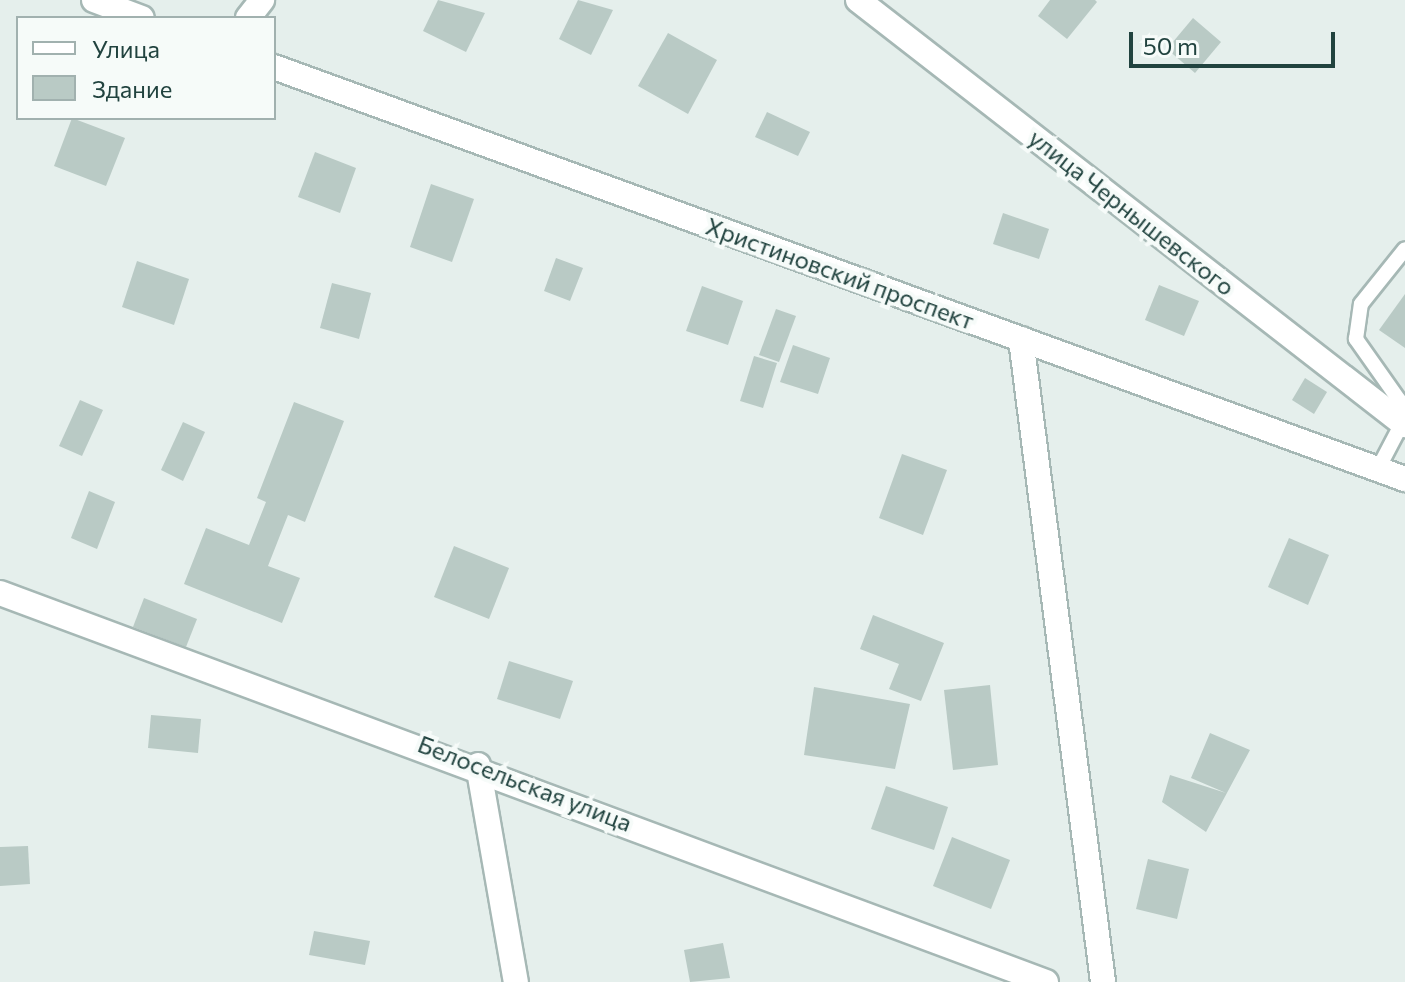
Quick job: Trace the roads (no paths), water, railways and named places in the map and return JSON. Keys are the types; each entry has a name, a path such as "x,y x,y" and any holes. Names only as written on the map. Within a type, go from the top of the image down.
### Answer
{"street":[{"path":"94,0 137,16"},
{"path":"250,16 262,0"},
{"name":"улица Чернышевского","path":"858,0 1404,424"},
{"name":"Христиновский проспект","path":"276,68 1405,479"},
{"path":"1021,339 1103,982"},
{"name":"Белосельская улица","path":"0,593 478,765 1046,982"},
{"path":"478,765 516,982"}],"lane":[{"path":"1378,469 1404,424 1399,400 1356,339 1361,304 1405,249"}]}
